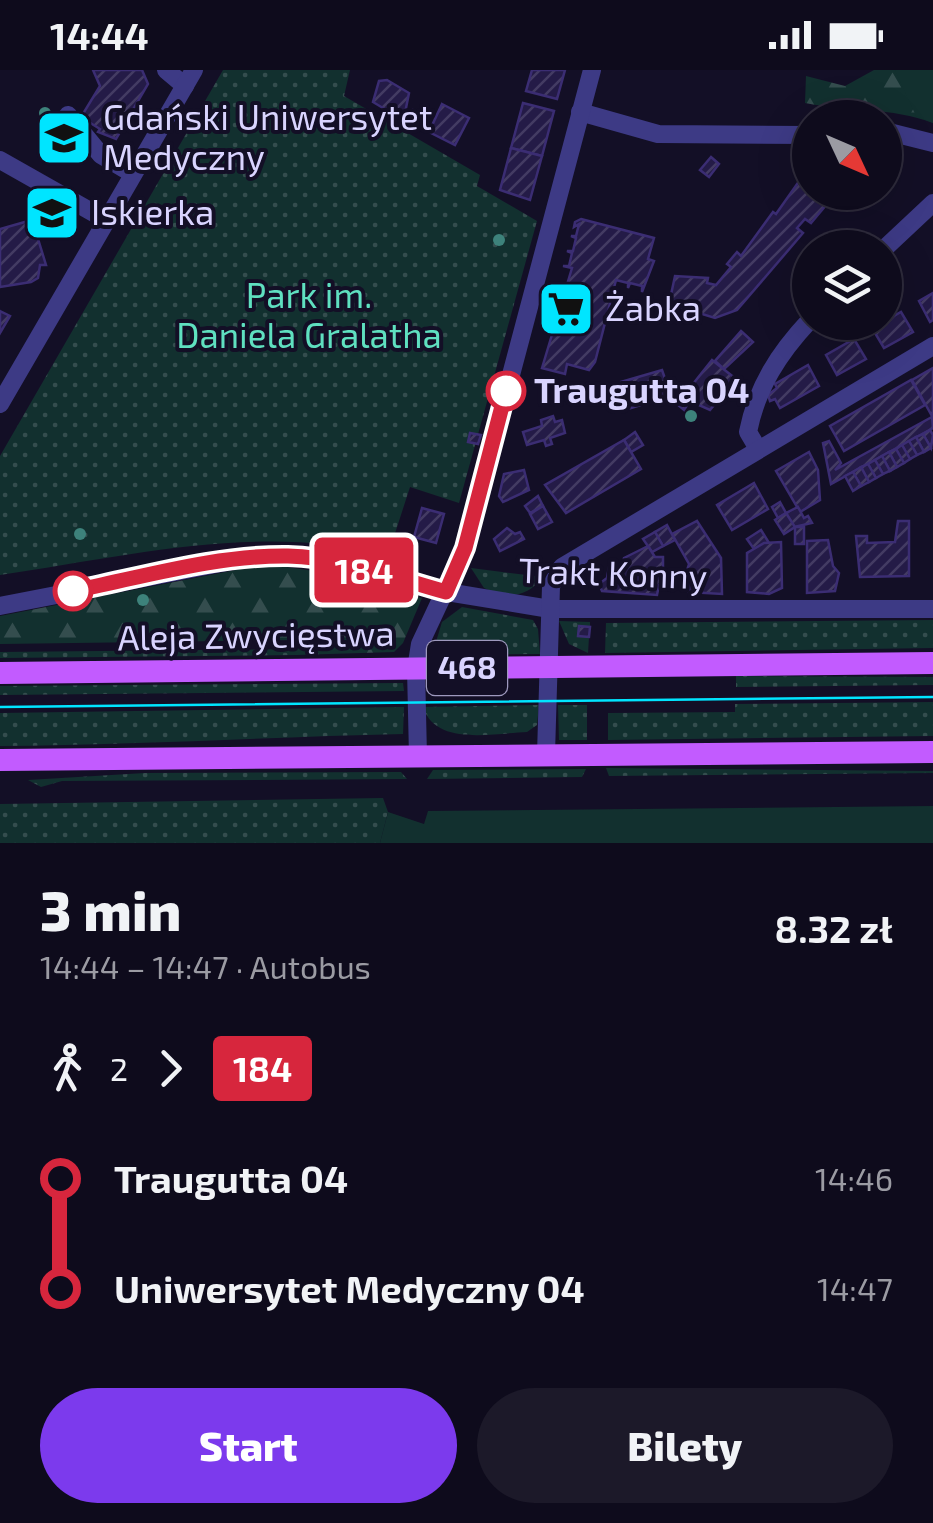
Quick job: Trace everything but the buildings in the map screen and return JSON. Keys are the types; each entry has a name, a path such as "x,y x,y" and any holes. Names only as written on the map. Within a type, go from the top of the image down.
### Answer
{"main road":[{"name":"Aleja Zwycięstwa","path":"0,673 933,663"},
{"path":"0,760 933,752"}],"street":[{"path":"0,404 190,78 166,70"},
{"path":"418,756 416,669 420,644 465,548 592,70"},
{"path":"580,112 658,134 792,135"},
{"path":"68,115 101,155 133,174"},
{"path":"902,132 933,143"},
{"path":"0,160 106,220"},
{"path":"902,232 933,203"},
{"path":"758,450 748,432 754,401 778,358 793,340"},
{"path":"546,754 551,586 570,561 933,346"},
{"name":"Trakt Konny","path":"0,606 242,558 288,556 333,561 446,592 550,609 933,609"}],"green space":[{"name":"Park im. Daniela Gralatha","path":"223,70 350,70 344,96 480,175 477,186 537,221 459,503 410,487 388,555 339,546 242,542 146,552 0,575 0,456"},
{"path":"874,70 933,70 933,123 902,114 902,100 805,100 806,76 845,86"},
{"path":"895,70 933,70 933,123 916,116"},
{"path":"266,564 341,575 422,598 403,643 394,652 296,655 296,640 0,644 0,616"},
{"path":"471,568 543,577 523,593 501,594 484,588"},
{"path":"462,607 533,620 538,629 540,654 432,655 442,622"},
{"path":"933,620 933,648 605,653 606,623"},
{"path":"559,621 590,622 590,627 579,626 578,636 589,637 588,653 569,644"},
{"path":"297,649 296,655 0,658 0,652"},
{"path":"736,676 933,677 933,685 736,687"},
{"path":"403,683 404,691 0,695 0,686"},
{"path":"933,702 933,736 608,740 608,713 735,712 735,704"},
{"path":"539,705 537,725 527,732 483,735 440,728 423,707"},
{"path":"558,705 587,705 587,740 559,740"},
{"path":"404,707 403,734 0,746 0,713"},
{"path":"606,768 933,771 933,773 609,776"},
{"path":"586,769 582,777 427,779 433,770"},
{"path":"401,772 407,779 62,781 41,787 28,780 145,773"},
{"path":"383,798 388,812 380,843 0,843 0,804"},
{"path":"933,806 933,843 380,843 388,812 424,824 428,811"}],"tram line":[{"path":"0,707 933,697"}],"bus line":[{"name":"184","path":"73,591 242,558 288,556 333,561 446,592 465,548 506,391"}],"place":[{"name":"Gdański Uniwersytet Medyczny","path":"64,138"},
{"name":"Iskierka","path":"52,213"},
{"name":"Żabka","path":"566,309"},
{"name":"Traugutta 04","path":"506,391"}]}
